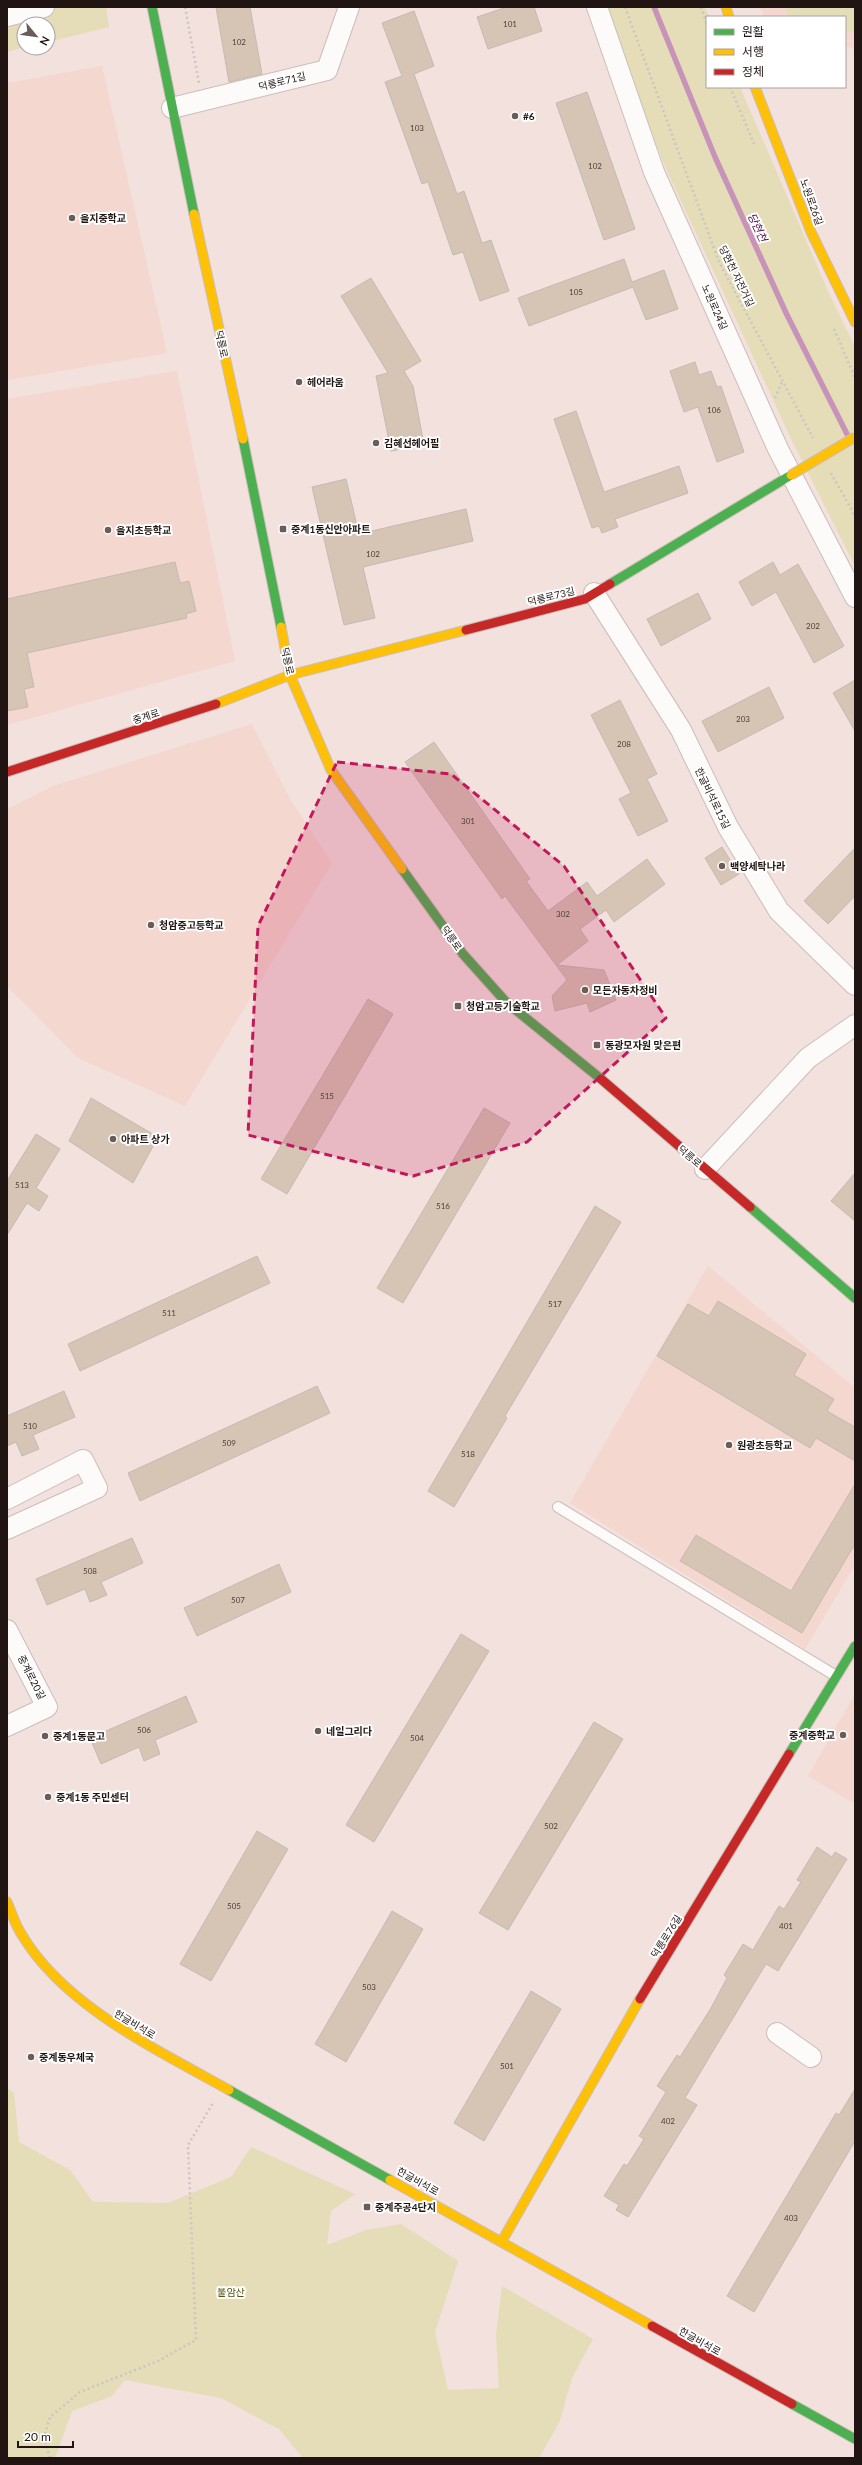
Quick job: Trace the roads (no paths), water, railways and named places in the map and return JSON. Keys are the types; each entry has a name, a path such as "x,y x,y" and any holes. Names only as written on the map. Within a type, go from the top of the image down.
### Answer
{"main road":[{"name":"덕릉로","path":"152,7 172,108 266,543 290,675 331,770 463,954 506,1002 557,1042 855,1298"},
{"name":"노원로26길","path":"754,88 785,160 811,232 855,322"},
{"name":"덕릉로73길","path":"290,675 585,599 855,437"},
{"name":"중계로","path":"7,772 214,705 290,675"},
{"name":"덕릉로76길","path":"502,2241 632,2012 855,1646"},
{"name":"한글비석로","path":"7,1902 21,1935 39,1960 101,2016 223,2086 855,2439"}],"street":[{"path":"7,16 44,7"},
{"name":"덕릉로71길","path":"172,108 327,70 349,7"},
{"name":"노원로24길","path":"597,7 654,172 791,475 855,597"},
{"name":"한글비석로15길","path":"594,593 681,730 728,827 779,911 855,985"},
{"name":"덕릉로","path":"705,1169 808,1058 855,1025"},
{"path":"7,1499 83,1460 97,1488 7,1529"},
{"name":"중계로20길","path":"7,1630 47,1707 7,1726"},
{"path":"777,2033 811,2057"}],"lane":[{"path":"558,1507 836,1676"}],"waterway":[{"name":"당현천","path":"654,7 715,157 787,315 848,436"}],"place":[{"name":"#6","path":"515,116"},
{"name":"을지중학교","path":"72,218"},
{"name":"헤어라움","path":"299,382"},
{"name":"김혜선헤어필","path":"376,443"},
{"name":"중계1동신안아파트","path":"283,529"},
{"name":"을지초등학교","path":"108,530"},
{"name":"백양세탁나라","path":"722,866"},
{"name":"청암중고등학교","path":"151,925"},
{"name":"모든자동차정비","path":"585,990"},
{"name":"청암고등기술학교","path":"458,1006"},
{"name":"동광모자원 맞은편","path":"597,1045"},
{"name":"아파트 상가","path":"113,1139"},
{"name":"원광초등학교","path":"729,1445"},
{"name":"네일그리다","path":"318,1731"},
{"name":"중계중학교","path":"843,1735"},
{"name":"중계1동문고","path":"45,1736"},
{"name":"중계1동 주민센터","path":"48,1797"},
{"name":"중계동우체국","path":"31,2057"},
{"name":"중계주공4단지","path":"367,2207"}],"park label":[{"name":"불암산","path":"231,2292"}]}
